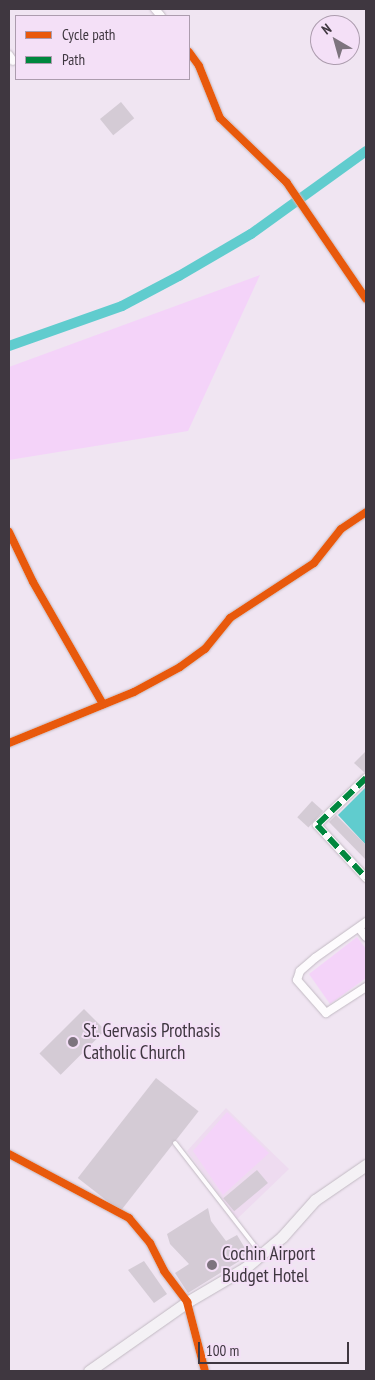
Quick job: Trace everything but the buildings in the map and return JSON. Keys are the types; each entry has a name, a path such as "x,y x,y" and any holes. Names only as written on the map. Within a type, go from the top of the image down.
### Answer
{"main road":[{"path":"89,1371 187,1302 261,1254 315,1200 366,1165"}],"street":[{"path":"190,53 199,66 220,118 291,188 366,299"},
{"path":"9,743 103,704 180,667 204,649 230,618 314,563 341,529 366,512"},
{"path":"9,532 33,582 103,704"},
{"path":"366,778 317,825 366,878"},
{"path":"366,922 315,958 300,971 297,980 326,1013 366,987"},
{"path":"359,928 366,937"},
{"path":"9,1154 129,1218 150,1243 187,1302 205,1371"}],"lane":[{"path":"175,1143 261,1254"}],"shaded area":[{"path":"260,275 188,431 9,460 9,367"},
{"path":"357,937 366,949 366,978 330,1004 309,974"},
{"path":"226,1108 289,1169 237,1219 187,1151"},
{"path":"227,1112 269,1153 223,1195 193,1151"}],"water":[{"path":"366,787 366,845 338,815"}],"waterway":[{"path":"9,346 122,306 179,276 251,234 366,151"}],"marked path":[{"path":"366,778 317,825 366,878"}],"cycle path":[{"path":"190,53 199,66 220,118 287,183 366,299"},
{"path":"9,743 134,692 180,667 205,649 230,618 314,563 341,529 366,512"},
{"path":"9,532 33,582 103,704"},
{"path":"9,1154 129,1218 150,1243 164,1271 187,1302 205,1371"}],"place":[{"name":"St. Gervasis Prothasis Catholic Church","path":"73,1042"},
{"name":"Cochin Airport Budget Hotel","path":"212,1265"}]}
